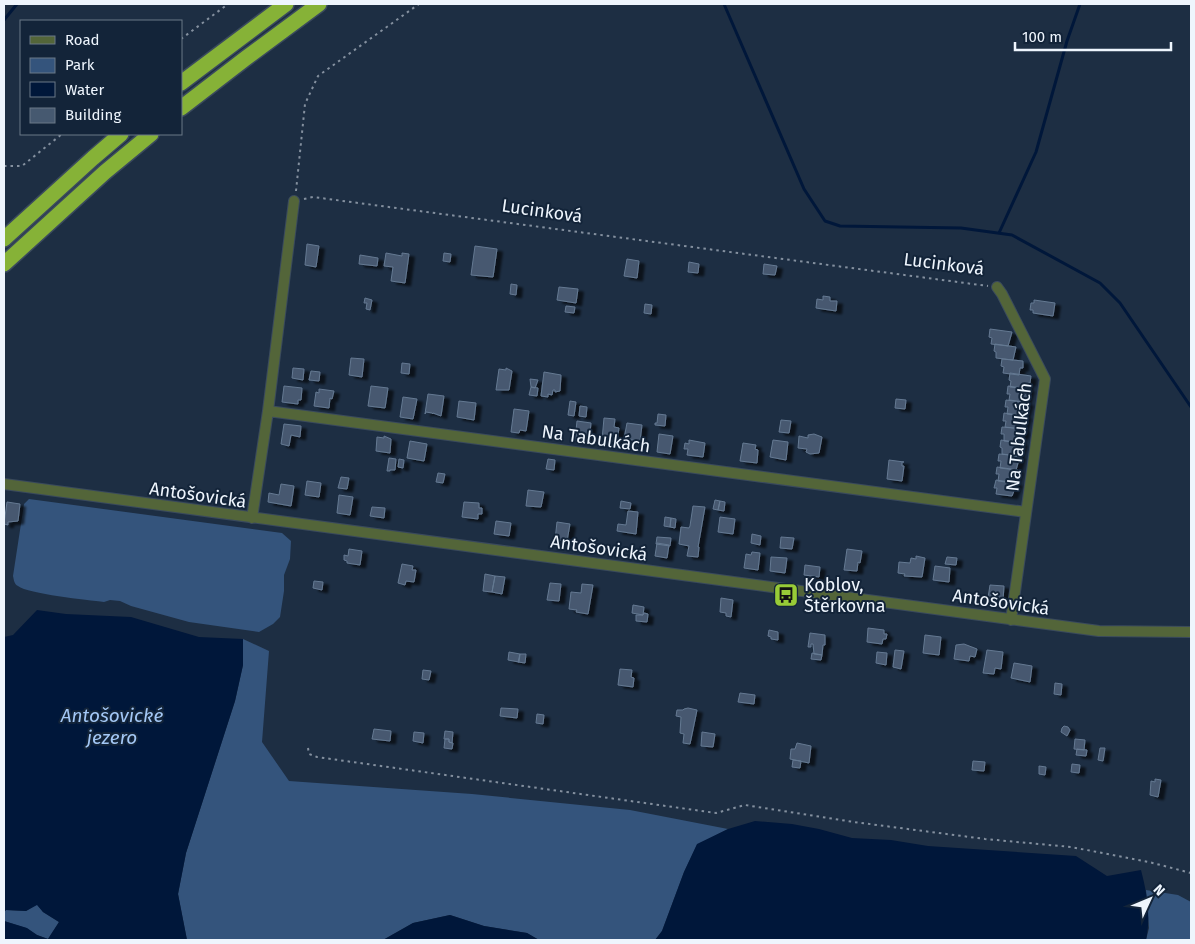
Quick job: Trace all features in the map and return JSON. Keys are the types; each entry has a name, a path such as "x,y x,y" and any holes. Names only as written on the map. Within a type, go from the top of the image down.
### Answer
{"highway":[{"path":"182,83 286,4"},
{"path":"182,107 319,4"},
{"path":"4,239 120,135"},
{"path":"4,264 98,178 150,135"}],"street":[{"path":"252,518 268,411 294,201"},
{"name":"Na Tabulkách","path":"997,287 1044,379 1011,620"},
{"name":"Na Tabulkách","path":"268,411 1026,512"},
{"name":"Antošovická","path":"4,484 1099,631 1191,632"}],"path":[{"path":"182,38 228,4"},
{"path":"294,201 305,104 318,76 419,4"},
{"path":"4,166 22,166 61,135"},
{"name":"Lucinková","path":"294,201 313,197 322,198 997,287"},
{"path":"308,748 309,754 317,757 716,813 745,806 985,839 1071,847 1149,862 1191,873"}],"green space":[{"path":"29,499 282,533 291,541 290,559 284,575 284,591 280,617 273,624 259,632 189,622 131,606 120,601 110,600 104,602 72,598 24,589 14,582 13,576 24,504"},
{"path":"243,639 269,651 262,742 289,781 472,794 630,810 728,829 697,845 684,872 662,931 655,940 539,940 527,933 484,926 450,915 413,923 383,940 187,940 178,894 186,853 235,701 243,665"},
{"path":"1146,890 1178,895 1191,902 1191,940 1146,940 1149,928"},
{"path":"37,904 43,912 59,922 48,939 26,928 4,921 4,912 6,910 26,911"}],"water":[{"name":"Antošovické jezero","path":"37,610 66,614 131,617 199,637 243,639 243,665 235,701 186,853 178,894 187,940 4,940 4,921 27,928 37,935 48,939 59,922 43,912 37,905 26,911 6,910 4,912 4,637 13,635"},
{"path":"755,821 792,824 852,838 891,840 928,846 1076,856 1107,876 1141,870 1148,905 1146,940 655,940 662,931 684,872 697,844 728,829"},
{"path":"450,915 484,926 527,933 539,940 383,940 413,923"}],"building":[{"path":"307,244 319,246 316,267 305,265"},
{"path":"475,246 497,249 493,277 471,275"},
{"path":"386,253 402,256 402,253 409,254 405,283 391,281 393,267 384,266"},
{"path":"444,253 451,254 450,262 443,261"},
{"path":"360,255 378,258 377,266 359,264"},
{"path":"627,259 639,261 637,278 624,276"},
{"path":"689,262 699,264 698,273 688,272"},
{"path":"764,264 777,266 775,275 763,274"},
{"path":"511,284 517,285 516,295 510,294"},
{"path":"559,287 578,289 576,303 557,300"},
{"path":"823,296 830,297 830,301 837,301 836,311 816,308 817,299 823,300"},
{"path":"365,298 372,300 370,310 366,309 367,303 364,303"},
{"path":"1034,300 1055,303 1053,316 1033,313 1033,310 1030,310 1031,303 1034,303"},
{"path":"645,304 652,305 651,314 644,313"},
{"path":"566,306 575,307 574,313 565,312"},
{"path":"990,329 1012,332 1008,346 991,344 992,338 989,337"},
{"path":"995,344 1016,347 1013,360 996,358"},
{"path":"351,358 364,359 362,377 349,375"},
{"path":"1002,359 1023,361 1023,368 1020,368 1019,375 1003,373"},
{"path":"402,363 410,364 409,374 401,373"},
{"path":"293,368 304,369 303,380 292,378"},
{"path":"506,368 512,371 509,390 496,390 499,369 506,370"},
{"path":"311,371 320,372 319,381 309,380"},
{"path":"544,372 561,375 560,391 555,392 553,390 552,395 548,394 548,397 541,396"},
{"path":"1010,373 1031,376 1027,389 1010,387"},
{"path":"530,379 538,380 535,388 531,387"},
{"path":"284,386 302,388 301,400 298,400 298,404 282,402"},
{"path":"371,386 388,388 385,408 368,406"},
{"path":"1008,386 1029,389 1025,402 1009,400 1010,394 1007,394"},
{"path":"531,387 538,388 537,396 529,395"},
{"path":"319,389 334,391 332,399 330,398 329,408 314,406 316,392 319,393"},
{"path":"428,394 444,396 441,416 426,412 425,414"},
{"path":"403,397 417,399 413,419 400,417"},
{"path":"896,399 906,400 905,409 895,408"},
{"path":"1006,400 1028,403 1024,416 1007,414"},
{"path":"459,401 476,403 474,420 457,417"},
{"path":"570,401 576,402 574,416 568,415"},
{"path":"580,406 587,407 586,417 579,416"},
{"path":"514,409 529,411 526,431 520,430 519,433 511,432"},
{"path":"1004,413 1026,416 1022,429 1005,427 1006,421 1003,421"},
{"path":"658,414 666,415 665,426 655,425"},
{"path":"604,418 615,419 614,427 619,428 617,442 602,440"},
{"path":"781,420 791,421 789,433 779,432"},
{"path":"577,421 591,423 589,442 575,440"},
{"path":"627,423 642,425 640,441 624,439"},
{"path":"284,424 301,426 300,437 291,435 289,446 281,444"},
{"path":"1002,427 1024,429 1020,443 1004,441 1004,434 1001,434"},
{"path":"659,434 673,436 670,454 657,452"},
{"path":"814,434 822,437 819,453 810,454 806,452 807,449 798,448 799,436 808,438 808,435"},
{"path":"384,436 391,439 390,453 376,451 377,437 384,438"},
{"path":"689,440 705,443 703,457 687,455 688,449 684,449 685,443 689,444"},
{"path":"773,440 788,442 786,460 770,457"},
{"path":"1001,440 1022,443 1018,456 1002,454"},
{"path":"410,441 427,444 424,461 407,458"},
{"path":"743,443 756,445 755,449 758,450 757,463 740,461"},
{"path":"999,454 1020,456 1016,470 1000,468"},
{"path":"389,458 396,459 395,470 387,471"},
{"path":"399,459 404,460 403,468 398,467"},
{"path":"548,459 555,460 554,470 546,469"},
{"path":"889,460 904,462 902,462 902,466 904,466 902,481 887,479"},
{"path":"997,467 1018,470 1014,483 998,481"},
{"path":"438,473 445,474 443,483 436,482"},
{"path":"341,477 349,478 347,489 338,488"},
{"path":"996,480 1017,483 1012,496 996,494 997,488 994,488"},
{"path":"307,481 321,483 319,497 305,495"},
{"path":"281,484 294,486 291,506 268,502 269,493 279,495"},
{"path":"528,490 544,492 541,507 526,506"},
{"path":"339,495 353,497 350,515 337,513"},
{"path":"715,500 720,501 718,510 713,509"},
{"path":"621,501 631,503 630,509 620,508"},
{"path":"720,501 725,502 724,511 718,510"},
{"path":"7,502 20,504 18,521 8,522 8,525 4,524"},
{"path":"464,502 479,503 479,508 482,508 482,514 478,514 478,519 462,517"},
{"path":"693,506 705,507 698,557 687,556 689,546 679,544 681,527 689,528 690,526"},
{"path":"372,507 385,508 384,518 370,516"},
{"path":"628,511 638,512 636,534 617,531 618,524 626,525"},
{"path":"665,517 671,518 670,527 664,526"},
{"path":"720,517 735,519 733,534 718,532"},
{"path":"671,518 676,519 675,528 670,527"},
{"path":"496,521 511,523 509,536 494,534"},
{"path":"557,522 570,524 567,541 555,540"},
{"path":"752,534 761,536 760,545 751,543"},
{"path":"657,537 671,538 670,546 656,544"},
{"path":"781,537 794,538 792,549 780,548"},
{"path":"657,543 669,545 667,558 655,556"},
{"path":"349,549 362,551 360,565 347,563 344,560 344,555 348,556"},
{"path":"847,549 862,551 857,571 844,570"},
{"path":"752,552 760,553 758,570 744,568 746,554 751,555"},
{"path":"916,556 925,558 922,577 904,576 905,574 898,573 899,562 910,563 911,558 916,559"},
{"path":"771,557 787,558 785,573 770,571"},
{"path":"947,557 957,558 956,565 945,564"},
{"path":"402,564 413,566 412,570 416,570 414,582 406,581 405,585 398,583"},
{"path":"805,565 820,567 819,577 804,575"},
{"path":"935,566 950,568 949,582 933,580"},
{"path":"485,574 495,576 492,592 483,591"},
{"path":"495,576 505,577 502,594 492,592"},
{"path":"314,581 323,582 322,590 313,588"},
{"path":"550,583 561,584 559,601 547,600"},
{"path":"582,584 593,585 588,614 569,609 571,592 581,593"},
{"path":"990,585 1004,586 1003,600 988,598"},
{"path":"721,598 733,600 731,617 726,616 726,613 720,612"},
{"path":"633,605 644,607 643,615 632,613"},
{"path":"644,613 648,614 647,622 636,621 636,615 643,615"},
{"path":"868,628 884,630 884,634 887,634 882,644 867,642"},
{"path":"769,630 778,632 778,640 771,639 768,636"},
{"path":"810,633 825,635 822,655 814,654 813,644 811,644 811,647 808,647"},
{"path":"925,635 941,637 939,655 923,653"},
{"path":"964,644 977,649 975,657 970,656 969,661 954,659 956,645"},
{"path":"895,650 904,651 901,669 893,667"},
{"path":"987,650 1003,652 1001,669 995,668 994,674 983,673"},
{"path":"509,652 520,654 519,662 508,660"},
{"path":"877,652 887,653 886,665 876,663"},
{"path":"812,653 822,655 821,660 811,659"},
{"path":"520,654 526,654 525,663 518,662"},
{"path":"1014,663 1032,666 1030,682 1011,678"},
{"path":"620,669 632,670 631,677 634,678 633,687 618,685"},
{"path":"423,670 431,671 429,680 422,679"},
{"path":"1055,683 1062,684 1061,695 1054,694"},
{"path":"740,693 755,695 754,704 738,702"},
{"path":"501,708 518,709 517,718 500,716"},
{"path":"688,708 697,710 690,744 683,743 684,734 680,733 681,717 676,716 677,710"},
{"path":"537,714 544,715 543,724 536,723"},
{"path":"1064,726 1070,730 1067,736 1061,732"},
{"path":"374,729 391,731 390,741 372,739"},
{"path":"445,731 453,732 452,743 449,742 449,739 444,739"},
{"path":"414,732 424,733 423,743 413,741"},
{"path":"702,732 715,734 713,747 701,746"},
{"path":"445,739 449,739 449,742 453,743 452,749 444,748"},
{"path":"1075,739 1085,740 1084,750 1074,749"},
{"path":"797,743 811,746 809,763 790,759 791,749 795,749"},
{"path":"1100,748 1105,748 1103,761 1098,760"},
{"path":"1077,749 1087,750 1086,756 1076,755"},
{"path":"793,760 801,761 800,768 792,767"},
{"path":"973,761 985,762 984,771 972,770"},
{"path":"1072,764 1080,765 1079,773 1071,772"},
{"path":"1039,766 1046,767 1045,775 1039,774"},
{"path":"1155,779 1161,780 1158,797 1150,795 1151,781 1155,782"}],"waterway":[{"path":"4,20 17,4"},
{"path":"724,4 804,189 825,221 840,226 961,228 1012,235 1100,283 1120,303 1191,407"},
{"path":"999,233 1036,152 1067,41 1080,4"}],"place":[{"name":"Koblov, Štěrkovna","path":"786,595"}]}
